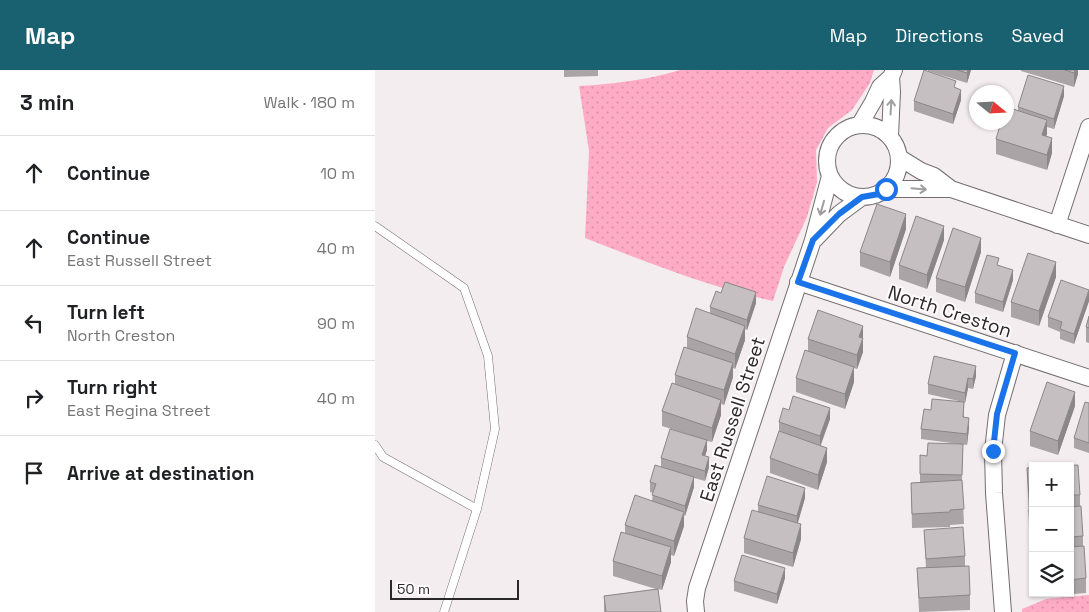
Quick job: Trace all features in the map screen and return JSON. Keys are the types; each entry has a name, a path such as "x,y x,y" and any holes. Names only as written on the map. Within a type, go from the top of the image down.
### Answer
{"street":[{"path":"860,124 880,87 892,74"},
{"path":"890,136 892,74"},
{"path":"860,124 882,129 890,136 897,146 900,158 896,175 886,189 879,194 862,197 843,191 835,184 830,176 827,162 833,141 840,133 849,127 860,124"},
{"path":"1057,224 1089,127"},
{"path":"900,158 921,171 934,176 951,189"},
{"name":"East Russell Street","path":"696,612 697,588 813,240 830,176"},
{"path":"886,189 951,189 1089,235"},
{"name":"East Russell Street","path":"813,240 839,214 862,197"},
{"name":"North Creston","path":"798,282 1089,378"},
{"path":"1003,612 994,493 993,451 997,414 1015,353"}],"lane":[{"path":"375,226 464,288 488,356 495,429 477,509 444,612"},
{"path":"375,445 383,457 477,509"}],"shaded area":[{"path":"680,70 874,70 870,83 852,110 828,128 816,150 817,182 807,217 784,267 773,301 701,281 585,238 589,151 579,86 630,81"},
{"path":"1089,595 1089,612 1022,612 1022,609 1046,599"}],"building":[{"path":"924,70 956,81 954,87 961,90 953,114 914,101"},
{"path":"957,70 968,70 967,73"},
{"path":"1028,75 1064,86 1054,119 1018,107"},
{"path":"1014,109 1047,120 1042,135 1052,138 1047,155 996,139 999,130 1014,130"},
{"path":"877,204 906,214 890,262 860,252"},
{"path":"916,216 944,226 927,275 899,265"},
{"path":"953,228 981,238 965,287 936,278"},
{"path":"1028,253 1056,262 1039,311 1011,302"},
{"path":"987,255 999,258 997,265 1013,270 1003,302 975,293"},
{"path":"1061,280 1089,290 1074,334 1060,329 1062,322 1048,317"},
{"path":"725,282 756,292 747,320 710,307 716,291 721,293"},
{"path":"696,308 745,326 735,354 687,337"},
{"path":"818,310 863,326 859,337 863,338 857,355 808,339"},
{"path":"1089,316 1089,328 1086,327"},
{"path":"684,347 733,363 724,390 675,375"},
{"path":"805,350 854,367 845,394 796,378"},
{"path":"934,356 976,366 973,379 968,378 965,393 928,384"},
{"path":"1047,382 1075,392 1058,441 1030,431"},
{"path":"672,383 721,400 712,428 662,411"},
{"path":"793,396 830,408 820,436 779,422 783,408 789,410"},
{"path":"932,399 964,402 963,417 969,418 967,434 921,429 924,409 931,410"},
{"path":"1085,402 1089,403 1089,443 1074,438"},
{"path":"670,429 707,440 702,455 709,457 705,471 661,458"},
{"path":"779,431 827,448 818,475 770,458"},
{"path":"928,443 963,444 962,475 920,474 920,455 927,456"},
{"path":"655,465 694,477 685,506 652,495 656,484 650,482"},
{"path":"1074,465 1078,465 1080,495 1074,495"},
{"path":"1027,468 1029,468 1029,497"},
{"path":"767,476 805,488 797,516 758,505"},
{"path":"962,480 964,509 950,510 950,512 912,514 911,483"},
{"path":"635,495 684,512 674,541 625,525"},
{"path":"1081,506 1083,536 1074,537 1074,507"},
{"path":"752,510 801,524 793,553 744,538"},
{"path":"963,527 965,556 926,559 924,530"},
{"path":"621,532 671,547 662,576 613,561"},
{"path":"1084,546 1086,578 1074,580 1074,547"},
{"path":"742,555 785,568 777,594 734,581"},
{"path":"969,566 970,595 919,598 917,568"},
{"path":"658,589 661,612 606,612 604,596"}],"route":[{"path":"886,189 879,194 862,197 839,214 813,240 798,282 1015,353 997,414 993,451"}]}
